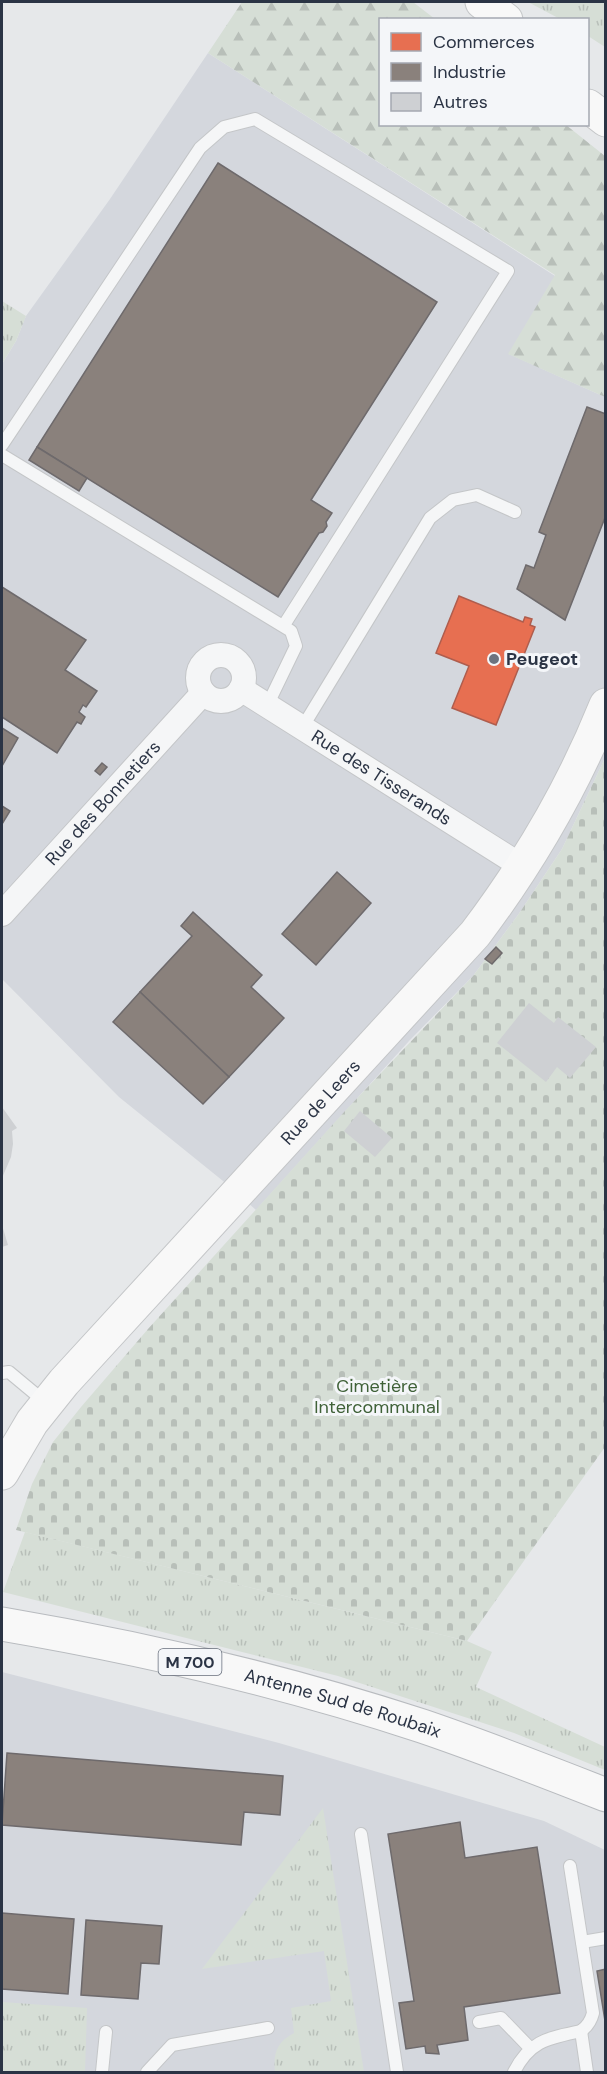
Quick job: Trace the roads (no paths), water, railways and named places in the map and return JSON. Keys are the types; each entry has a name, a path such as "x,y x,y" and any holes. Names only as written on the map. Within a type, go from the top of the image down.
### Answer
{"main road":[{"path":"456,2 476,18"},
{"path":"482,2 503,18"},
{"path":"589,82 606,94"},
{"path":"589,107 606,120"},
{"name":"Rue de Leers","path":"2,1473 19,1441 46,1403 458,954 499,902 543,834 606,705"},
{"name":"Antenne Sud de Roubaix","path":"10,1625 101,1642 358,1706 493,1751 606,1795"}],"street":[{"path":"223,654 231,656 242,667 244,674 241,690 223,701 215,700 203,693 199,686 199,670 208,658 223,654"},
{"name":"Rue des Tisserands","path":"241,690 523,867"},
{"name":"Rue des Bonnetiers","path":"2,914 203,693"}],"lane":[{"path":"2,446 200,148 224,127 255,119 508,271 284,625"},
{"path":"2,455 291,631 296,646 267,706"},
{"path":"302,728 430,518 453,500 477,495 515,512"},
{"path":"2,1373 9,1372 46,1403"},
{"path":"361,1834 397,2073"},
{"path":"514,2073 530,2048 547,2039 581,2031 586,2028 592,2013 570,1866"},
{"path":"582,1942 606,1938"},
{"path":"479,2022 501,2018 530,2048"},
{"path":"147,2073 172,2045 268,2028"},
{"path":"581,2031 587,2073"},
{"path":"102,2073 106,2032"}],"place":[{"name":"Peugeot","path":"494,659"}],"park label":[{"name":"Cimetière Intercommunal","path":"377,1396"}]}
